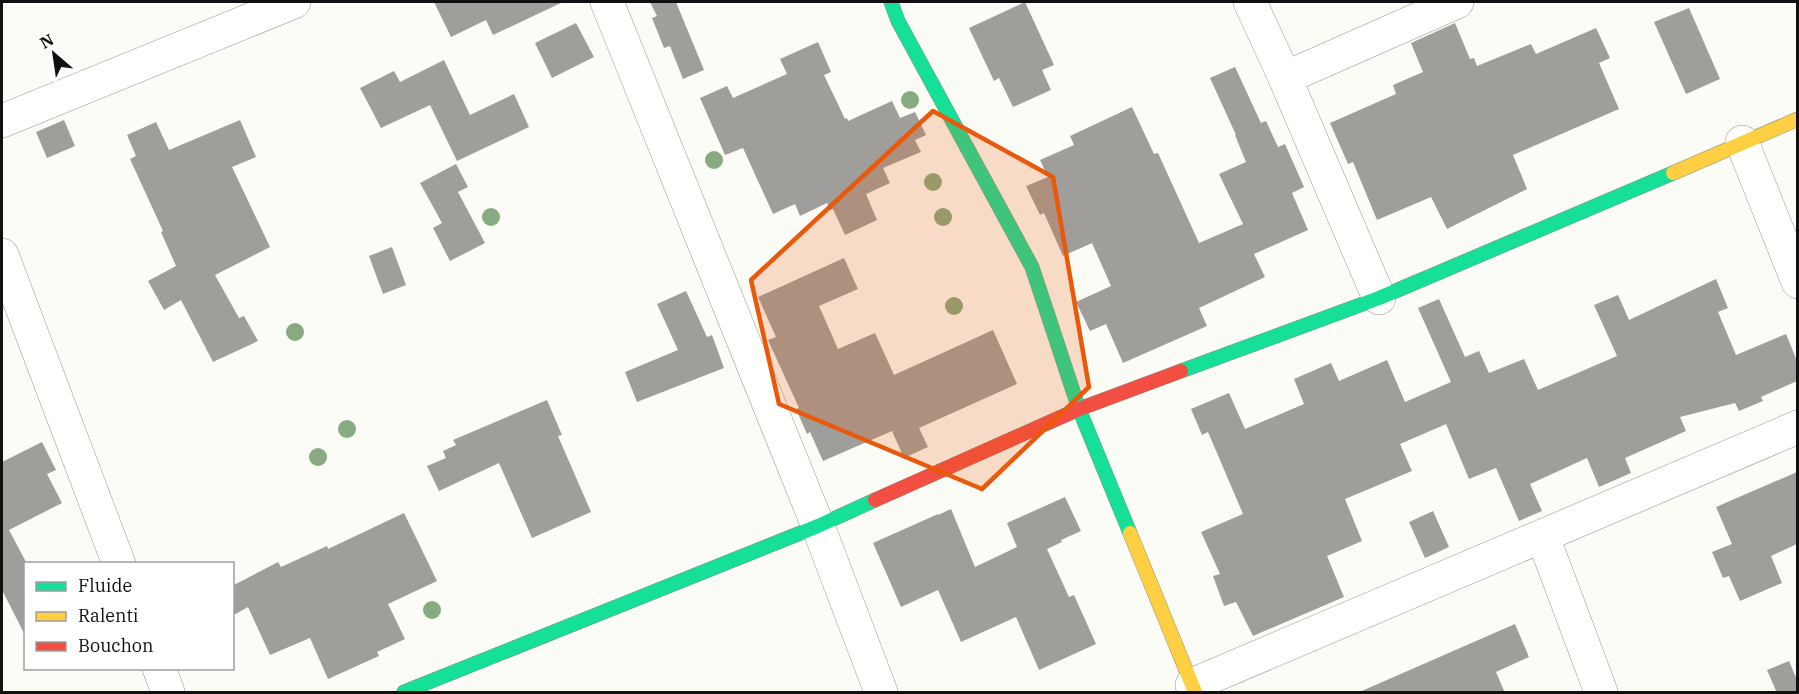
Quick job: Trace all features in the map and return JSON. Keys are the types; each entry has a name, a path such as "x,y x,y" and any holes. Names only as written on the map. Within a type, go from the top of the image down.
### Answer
{"street":[{"path":"2,121 294,2"},
{"path":"607,2 818,526 881,693"},
{"path":"891,2 898,21 1032,267 1079,409 1194,689 1797,427"},
{"path":"1250,2 1379,298"},
{"path":"1285,78 1456,2"},
{"path":"404,693 818,526 1079,409 1379,298 1797,119"},
{"path":"1742,142 1797,282"},
{"path":"2,255 118,562"},
{"path":"1543,537 1601,693"},
{"path":"159,670 168,693"}],"highlighted area":[{"path":"933,111 1053,177 1089,387 982,489 779,404 751,280"}],"building":[{"path":"434,2 563,2 493,35 486,20 451,37"},
{"path":"650,2 676,2 704,70 683,79 670,46 664,48 652,18 657,16"},
{"path":"1025,2 1054,65 1042,70 1051,90 1013,107 999,78 994,81 969,28"},
{"path":"1689,8 1720,79 1686,94 1654,22"},
{"path":"576,23 594,57 552,78 535,43"},
{"path":"1455,23 1470,59 1474,58 1477,66 1531,44 1536,54 1596,28 1610,58 1599,63 1619,109 1513,155 1527,189 1447,229 1431,197 1377,220 1353,162 1348,164 1330,123 1396,94 1393,85 1423,72 1411,43"},
{"path":"818,42 831,72 824,75 845,119 847,118 848,121 892,101 900,118 915,112 926,135 915,140 921,152 883,168 890,183 866,194 877,220 845,235 833,209 830,210 827,203 800,216 795,204 773,214 743,148 725,155 700,98 727,86 733,98 787,74 780,59"},
{"path":"444,60 470,115 514,94 529,127 457,161 430,105 381,128 360,88 394,71 400,82"},
{"path":"1235,67 1261,123 1266,121 1278,147 1285,144 1304,187 1292,193 1308,230 1254,254 1265,277 1199,308 1207,326 1123,363 1106,324 1090,331 1076,302 1111,286 1092,243 1063,256 1044,213 1040,215 1026,186 1048,177 1040,160 1074,145 1070,136 1132,107 1154,154 1158,153 1199,243 1243,224 1219,174 1246,162 1210,78"},
{"path":"64,120 75,146 47,158 36,132"},
{"path":"240,120 256,157 232,167 270,247 215,275 239,318 244,316 258,341 213,362 181,300 164,310 148,281 176,266 161,232 163,231 130,159 136,156 127,135 156,122 169,150"},
{"path":"456,164 468,187 458,192 485,243 450,261 433,228 442,223 420,183"},
{"path":"392,247 406,285 383,294 369,256"},
{"path":"844,258 858,289 819,306 838,349 875,333 894,375 993,330 1017,384 919,428 928,447 904,458 892,431 823,461 810,432 807,434 796,409 799,408 768,340 776,337 758,297"},
{"path":"1716,279 1728,308 1718,312 1736,355 1786,334 1797,361 1797,381 1761,397 1763,401 1739,411 1735,403 1680,417 1686,431 1625,458 1631,473 1599,487 1587,458 1530,484 1542,511 1519,521 1496,468 1469,479 1446,424 1400,444 1412,471 1345,499 1362,541 1327,556 1344,597 1253,636 1236,602 1224,606 1213,576 1220,574 1201,532 1243,514 1208,432 1202,435 1191,409 1229,393 1245,429 1304,404 1294,379 1331,363 1339,381 1387,360 1405,402 1451,382 1418,308 1439,299 1465,357 1479,351 1489,373 1524,359 1538,390 1617,356 1594,305 1618,295 1629,320"},
{"path":"686,291 707,337 712,335 724,368 637,402 625,372 678,350 657,304"},
{"path":"547,400 562,435 558,436 591,512 532,538 499,463 439,491 427,466 446,458 443,451 456,445 453,440"},
{"path":"42,442 56,470 47,474 62,503 9,530 26,562 24,562 24,633 2,590 2,462"},
{"path":"1797,472 1797,544 1771,556 1782,583 1740,601 1729,576 1723,578 1712,552 1732,544 1716,507"},
{"path":"1065,497 1081,531 1047,549 1069,597 1074,595 1096,644 1039,670 1016,617 961,642 938,590 901,607 873,543 951,509 975,567 1017,547 1007,523"},
{"path":"1433,511 1449,547 1425,558 1409,522"},
{"path":"404,513 437,581 388,604 405,639 377,652 379,656 328,679 310,638 270,655 248,607 234,615 234,585 278,562 281,567 327,546 328,549"},
{"path":"1515,624 1529,657 1496,672 1505,693 1357,693"},
{"path":"1789,661 1797,680 1797,693 1777,693 1767,670"}],"traffic: fast":[{"path":"891,2 898,21 1032,267 1079,409 1130,533"},
{"path":"1181,371 1379,298 1673,173"},
{"path":"404,692 818,526 875,500"}],"traffic: slow":[{"path":"1673,173 1798,119"},
{"path":"1130,533 1195,692"}],"traffic: jam":[{"path":"875,500 1079,409 1181,371"}]}
